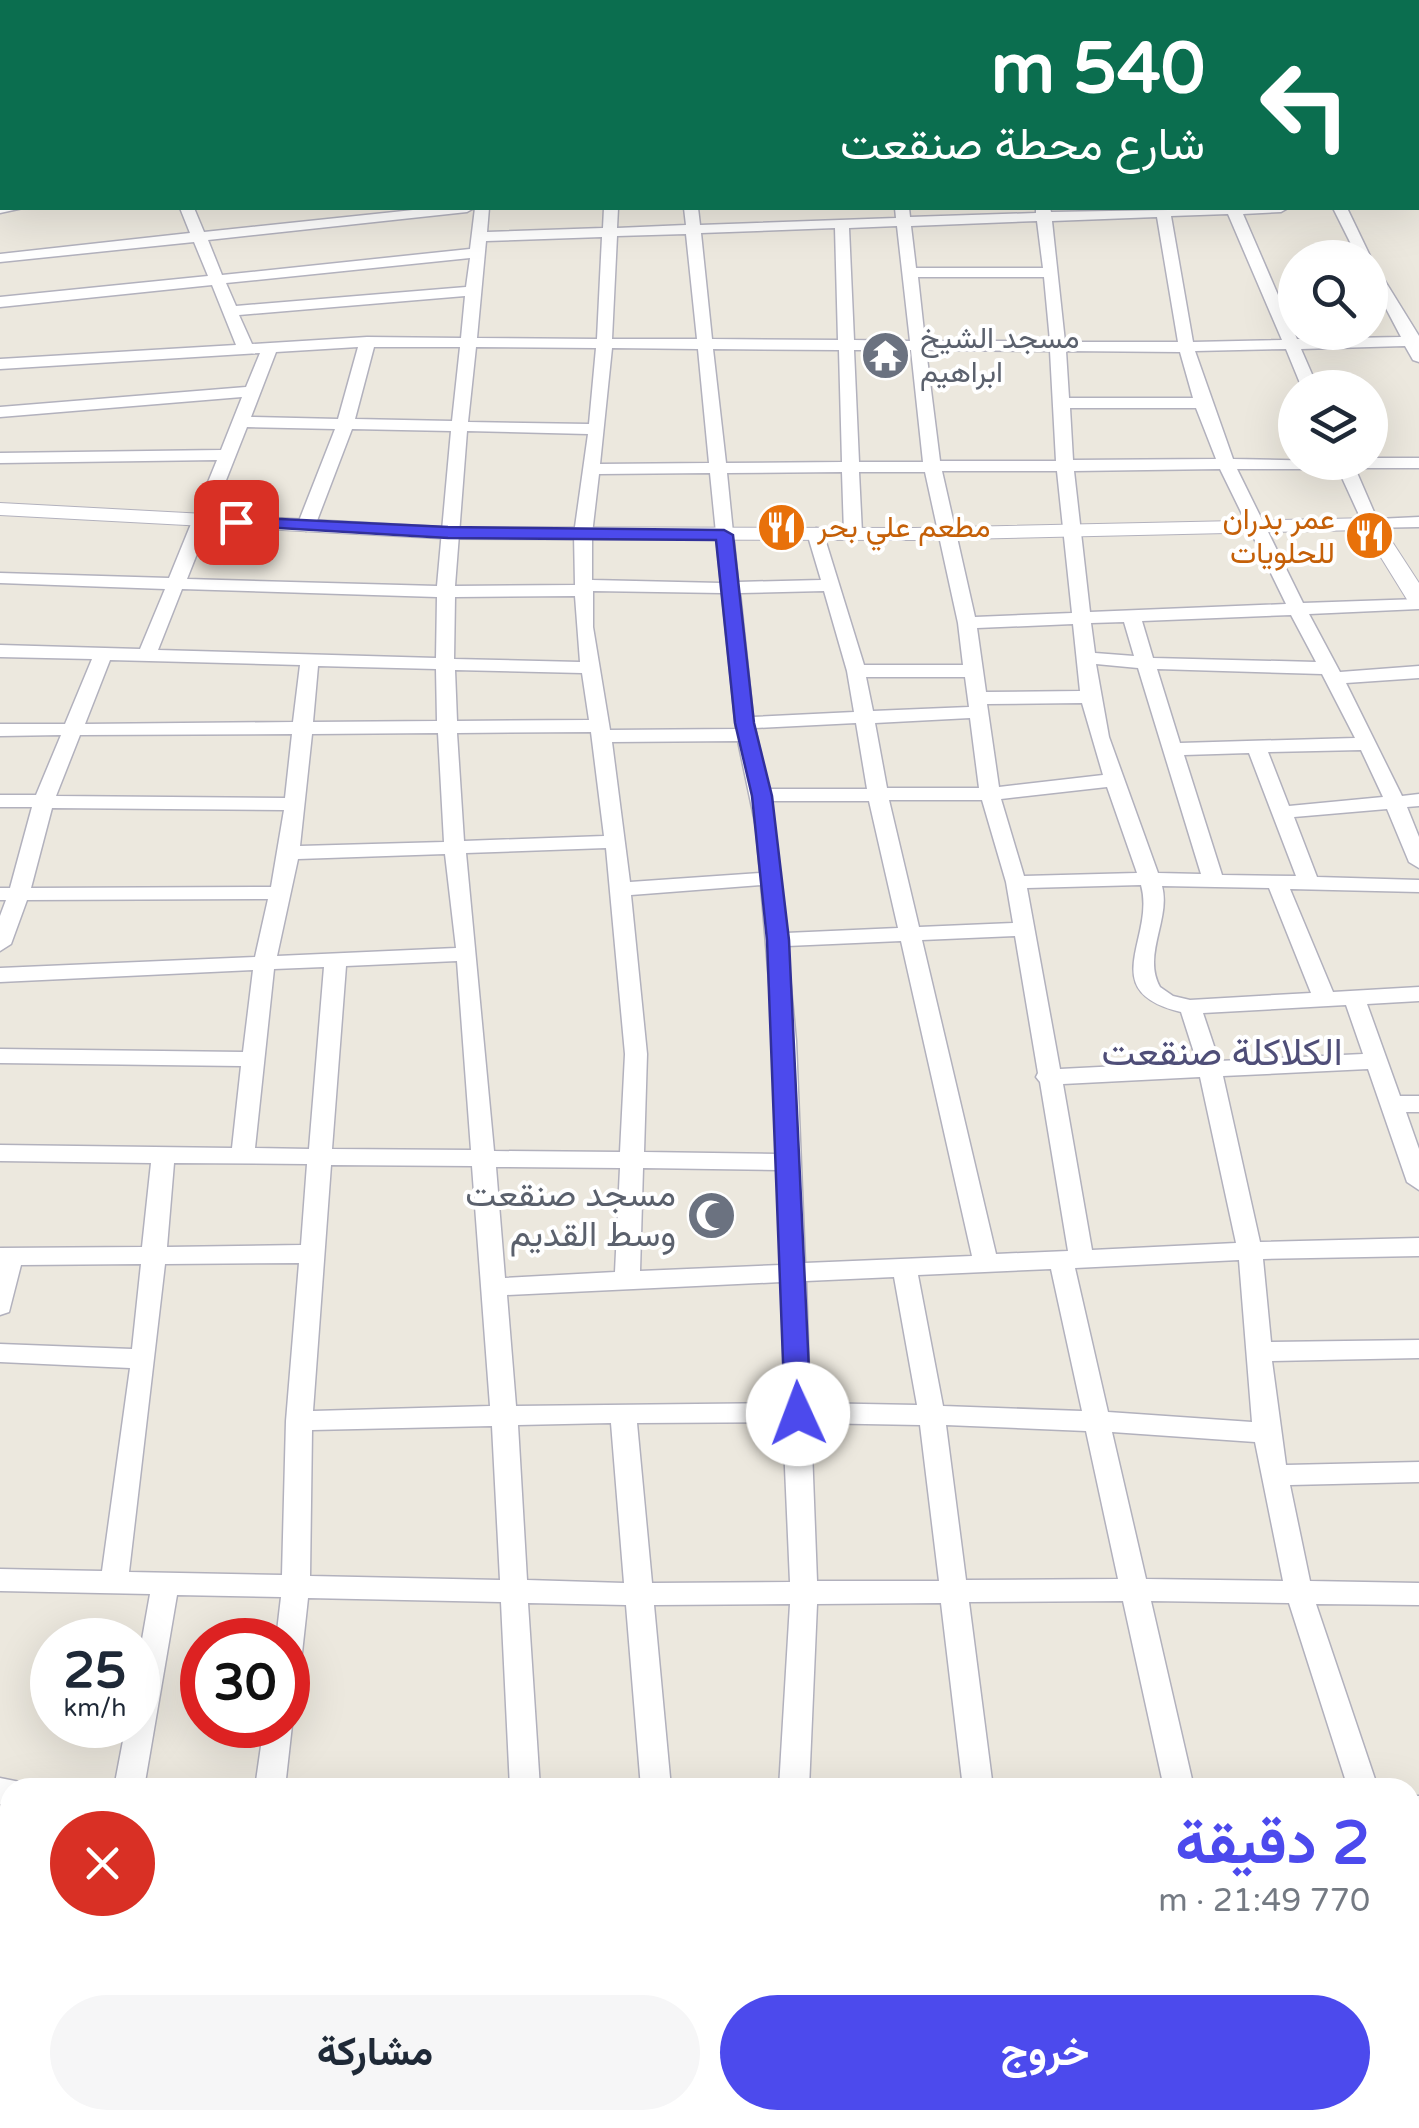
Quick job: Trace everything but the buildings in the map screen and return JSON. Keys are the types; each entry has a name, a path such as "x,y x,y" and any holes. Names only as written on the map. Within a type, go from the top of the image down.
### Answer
{"street":[{"path":"187,210 201,235 245,348"},
{"path":"0,258 448,210"},
{"path":"482,210 448,533 445,662 454,846 467,954 504,1414 524,1778"},
{"path":"611,210 592,469 583,534 588,668 601,731 621,889 636,1054 626,1280"},
{"path":"0,302 478,245 612,233 692,219 842,224 903,214 1198,210"},
{"path":"1234,210 1278,316"},
{"path":"1341,210 1357,240"},
{"path":"1044,212 1063,404 1064,466 1090,697 1114,780 1151,879 1154,918 1143,946 1145,980 1160,999 1190,1006 1419,994"},
{"path":"1163,212 1184,347 1202,403 1252,523 1397,802 1419,862"},
{"path":"903,214 932,466 967,623 990,794 1016,882 1025,930 1096,1418 1138,1590 1176,1778"},
{"path":"692,219 745,729 762,796 778,940 790,1162 804,1591 795,1778"},
{"path":"842,224 853,533"},
{"path":"911,273 1052,272"},
{"path":"231,312 472,291"},
{"path":"1388,295 1415,341 1419,357"},
{"path":"1388,342 1415,341"},
{"path":"0,364 367,342 1278,345"},
{"path":"306,526 345,425 367,342"},
{"path":"146,655 271,346"},
{"path":"0,412 250,392"},
{"path":"1063,404 1202,403"},
{"path":"240,422 595,429"},
{"path":"0,458 226,455"},
{"path":"1388,463 1419,463"},
{"path":"592,469 1278,465"},
{"path":"967,623 1419,602 1371,524 1352,480"},
{"path":"0,509 448,533 947,533 1419,522"},
{"path":"816,533 867,718 878,795 986,1262"},
{"path":"0,578 445,592 830,584"},
{"path":"1131,616 1213,880"},
{"path":"0,650 588,668"},
{"path":"0,944 10,894 103,654"},
{"path":"242,1158 264,966 289,853 310,658"},
{"path":"1087,658 1330,673 1419,672"},
{"path":"856,671 971,671"},
{"path":"0,730 745,729 1090,697"},
{"path":"1173,750 1367,744"},
{"path":"1257,748 1309,884"},
{"path":"762,796 990,794 1114,780"},
{"path":"1284,812 1419,800"},
{"path":"0,802 294,804"},
{"path":"289,853 613,842"},
{"path":"621,889 770,878"},
{"path":"1016,882 1151,879 1419,886"},
{"path":"1278,884 1326,1000"},
{"path":"10,894 282,893"},
{"path":"778,940 1025,930"},
{"path":"0,975 335,963 467,954"},
{"path":"292,1618 298,1421 335,963"},
{"path":"1354,998 1419,1182"},
{"path":"1190,1006 1210,1069 1250,1251 1257,1352 1273,1475 1299,1592 1360,1778"},
{"path":"0,1056 253,1059"},
{"path":"1047,1077 1376,1060"},
{"path":"1393,1104 1419,1104"},
{"path":"0,1153 790,1162"},
{"path":"114,1580 144,1359 163,1156"},
{"path":"492,1287 986,1262 1419,1248"},
{"path":"0,1306 5,1257 314,1254"},
{"path":"904,1267 932,1416 977,1778"},
{"path":"1257,1352 1419,1349"},
{"path":"0,1354 144,1359"},
{"path":"298,1421 504,1414 1096,1418 1266,1434"},
{"path":"623,1414 655,1778"},
{"path":"1273,1475 1419,1472"},
{"path":"0,1580 641,1594 1138,1590 1419,1594"},
{"path":"131,1778 166,1582"},
{"path":"271,1778 275,1748"}],"place":[{"name":"مسجد الشيخ ابراهيم","path":"885,355"},
{"name":"مطعم علي بحر","path":"782,527"},
{"name":"عمر بدران للحلويات","path":"1370,536"},
{"name":"مسجد صنقعت وسط القديم","path":"711,1215"}],"district":[{"name":"الكلاكلة صنقعت","path":"1222,1053"}],"route":[{"path":"236,522 448,533 724,535 733,588 744,723 762,796 778,940 798,1414"}]}
